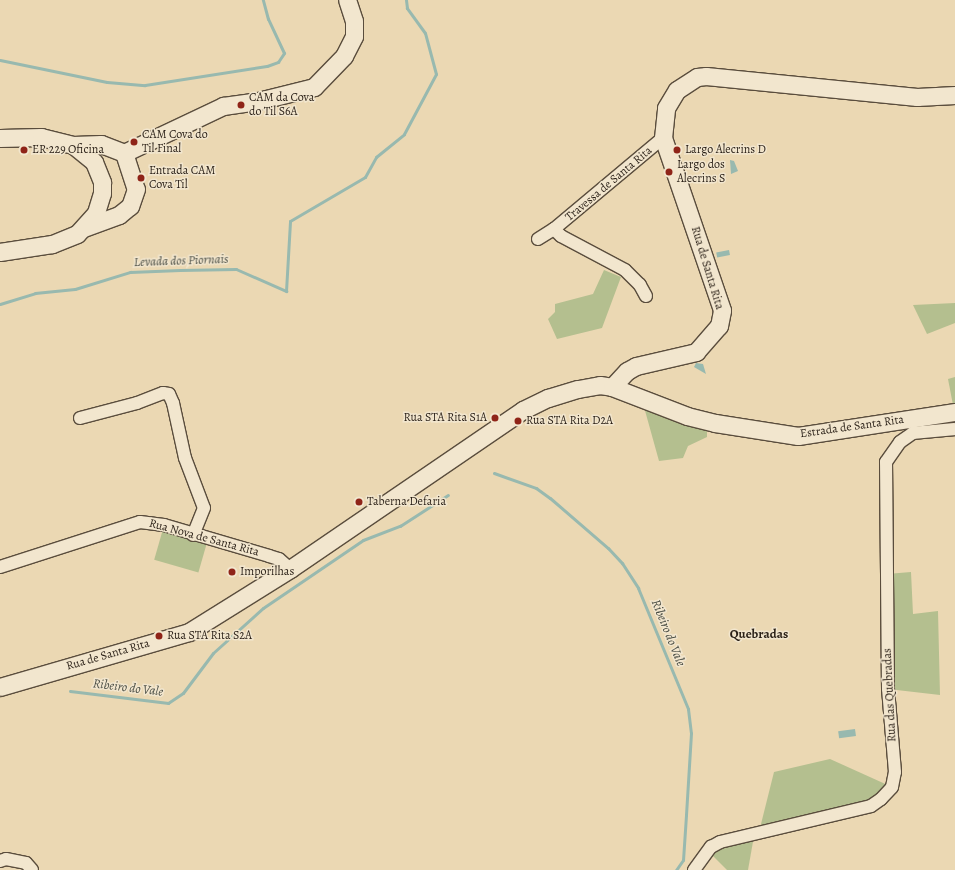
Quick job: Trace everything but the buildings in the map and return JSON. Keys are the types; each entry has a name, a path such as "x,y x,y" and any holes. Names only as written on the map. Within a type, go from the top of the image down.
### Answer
{"street":[{"path":"96,165 117,150 223,106 258,101 314,87 344,56 354,36 354,21 347,0"},
{"name":"Rua de Santa Rita","path":"0,687 190,632 290,569 523,410 548,398 578,389 600,385 612,387 627,371 636,366 696,352 712,337 719,326 722,310 663,138 666,108 670,97 685,84 702,77 722,76 917,97 955,95"},
{"path":"0,138 41,137 73,145 101,144 117,150 136,189 130,206 119,216 84,228 52,244 0,252"},
{"name":"Travessa de Santa Rita","path":"538,238 554,229 663,138"},
{"path":"73,145 96,165 102,193 96,213 84,228"},
{"name":"Travessa de Santa Rita","path":"554,229 561,236 624,270 640,285 646,296"},
{"name":"Estrada de Santa Rita","path":"612,387 687,416 779,434 798,436 955,412"},
{"path":"80,418 137,403 162,393 168,394 173,403 185,458 204,508 194,535"},
{"name":"Rua das Quebradas","path":"694,870 711,847 720,842 871,806 881,799 892,787 895,772 888,689 886,462 900,442 913,433 955,429"},
{"name":"Rua Nova de Santa Rita","path":"0,567 140,522 164,525 269,556 290,569"},
{"path":"0,861 6,859 26,863 32,870"}],"green space":[{"path":"604,270 621,277 602,328 557,339 548,319 555,312 555,304 593,294"},
{"path":"955,303 955,323 927,334 913,305"},
{"path":"955,377 955,405 953,405 948,379"},
{"path":"644,407 707,429 707,437 688,446 683,458 659,461"},
{"path":"163,529 207,542 198,572 154,560"},
{"path":"911,572 913,614 938,611 940,695 888,689 887,574"},
{"path":"830,759 892,787 881,799 759,832 774,772"},
{"path":"754,836 748,870 727,870 713,856 715,850"}],"water":[{"path":"730,160 734,161 738,171 731,174"},
{"path":"729,250 730,255 717,257 716,252"},
{"path":"696,363 703,364 706,374 694,367"},
{"path":"855,729 856,736 839,738 838,731"}],"waterway":[{"name":"Levada dos Piornais","path":"0,60 107,82 145,85 267,66 278,62 284,53 268,19 263,0"},
{"name":"Levada dos Piornais","path":"0,304 35,293 75,289 130,272 236,269 286,291 290,221 365,177 376,157 404,134 436,74 425,33 407,8 406,0"},
{"name":"Ribeiro do Vale","path":"494,473 536,488 550,498 608,548 622,563 638,588 688,709 691,733 683,860 676,870"},
{"name":"Ribeiro do Vale","path":"70,691 168,703 183,693 213,653 263,608 363,540 400,526 448,495"}],"place":[{"name":"CAM da Cova do Til S6A","path":"241,105"},
{"name":"CAM Cova do Til Final","path":"134,142"},
{"name":"ER 229 Oficina","path":"24,150"},
{"name":"Largo Alecrins D","path":"677,150"},
{"name":"Largo dos Alecrins S","path":"669,172"},
{"name":"Entrada CAM Cova Til","path":"141,178"},
{"name":"Rua STA Rita S1A","path":"495,418"},
{"name":"Rua STA Rita D2A","path":"518,421"},
{"name":"Taberna Defaria","path":"359,502"},
{"name":"Imporilhas","path":"232,572"},
{"name":"Rua STA Rita S2A","path":"159,636"}],"district":[{"name":"Quebradas","path":"759,634"}]}
